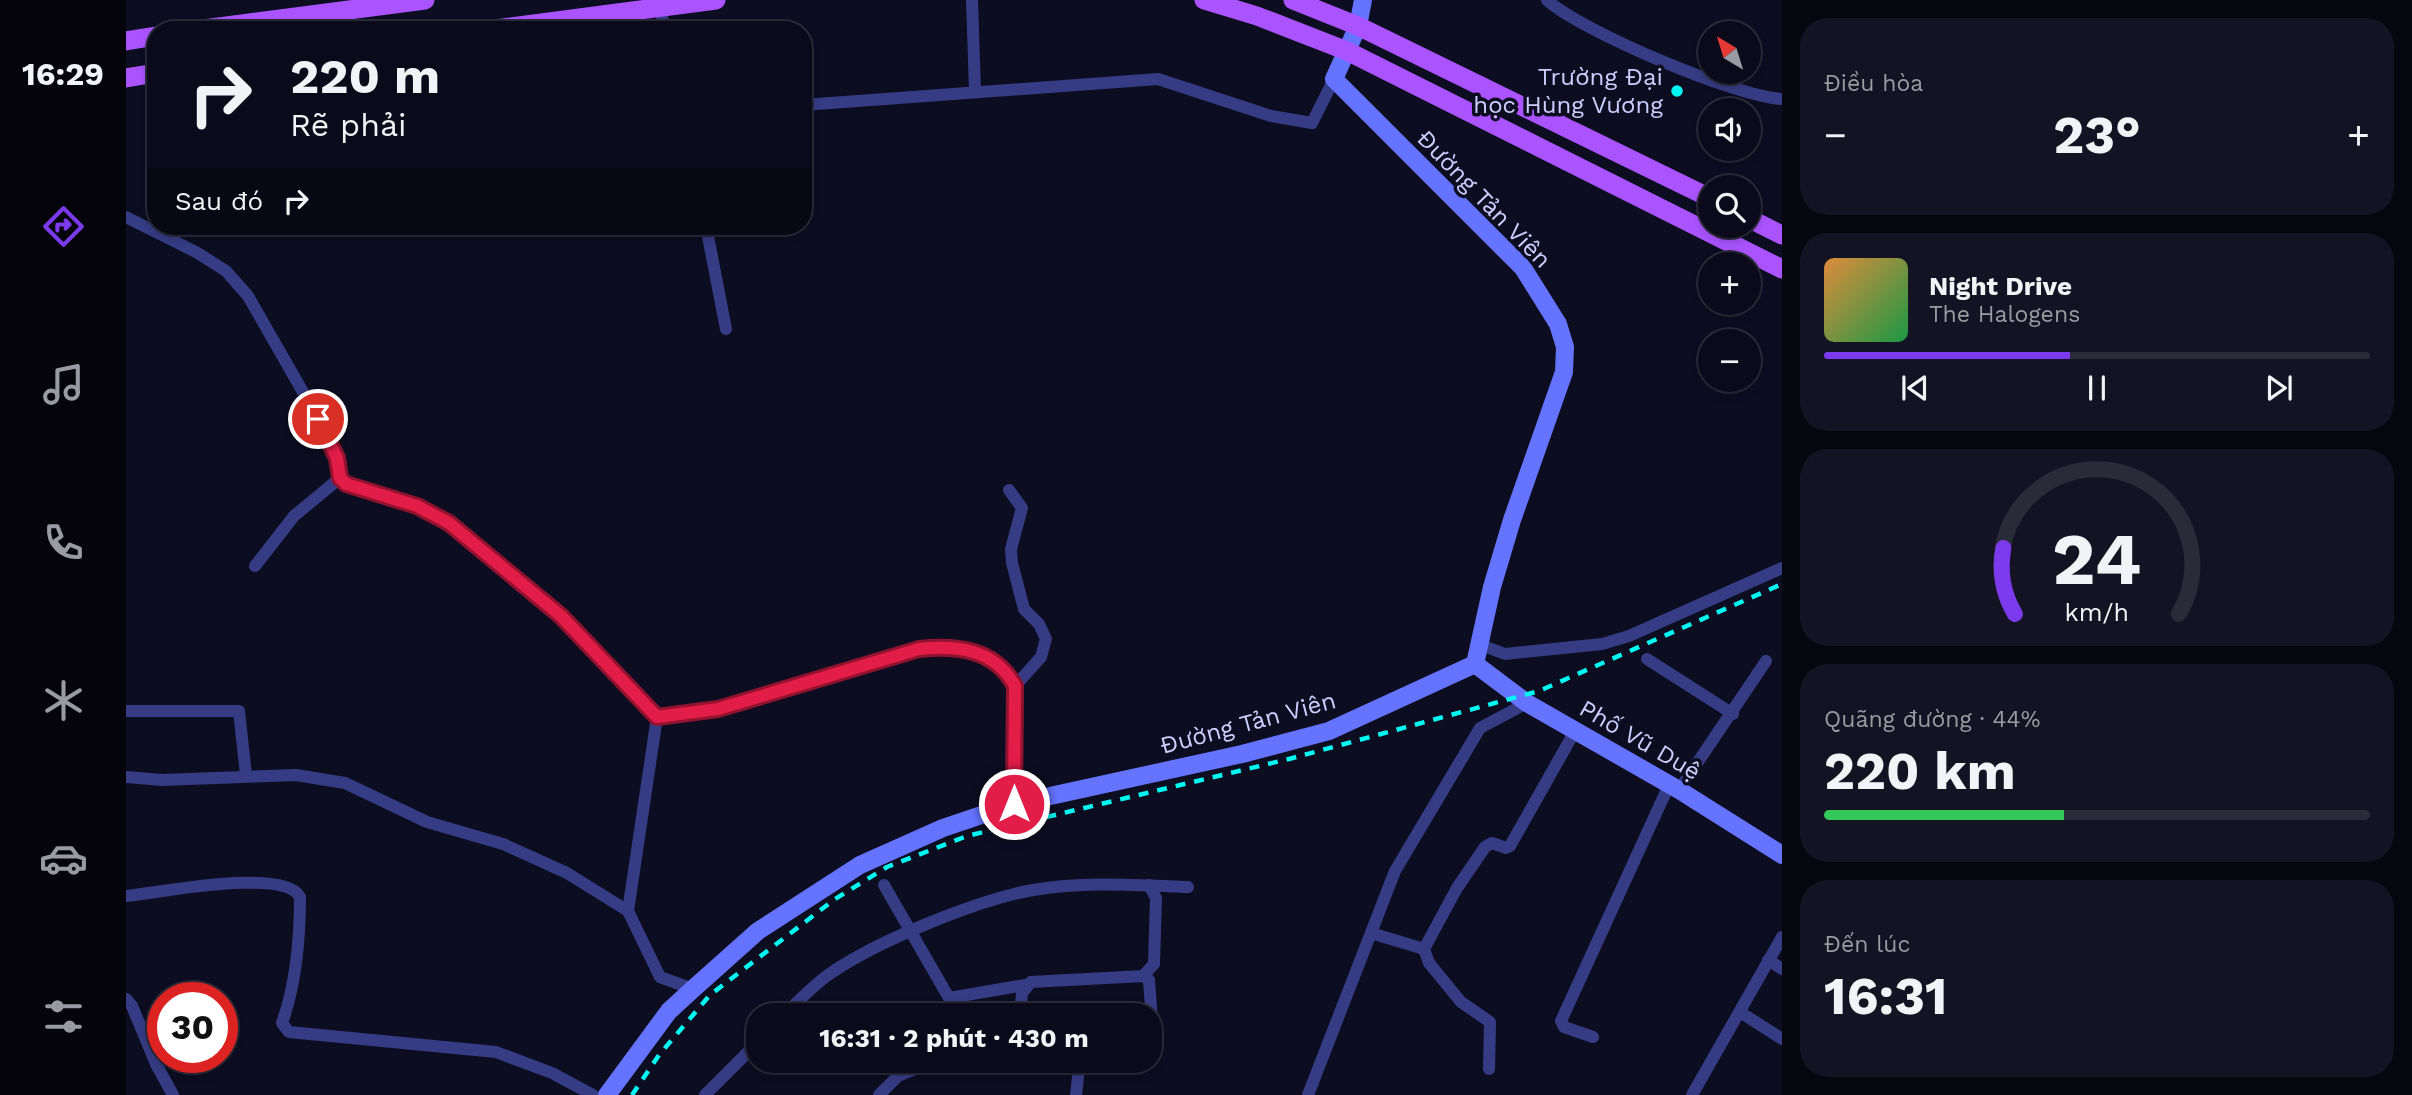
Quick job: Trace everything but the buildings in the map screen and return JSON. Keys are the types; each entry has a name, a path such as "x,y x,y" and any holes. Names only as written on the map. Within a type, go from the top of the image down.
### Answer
{"main road":[{"path":"264,21 425,0"},
{"path":"558,21 716,0"},
{"path":"1204,0 1257,16 1347,51 1782,269"},
{"path":"1293,0 1358,26 1698,192"},
{"path":"126,41 147,38"},
{"path":"126,78 147,74"},
{"path":"1761,224 1782,234"}],"street":[{"path":"972,0 975,91"},
{"path":"812,104 1166,80 1271,116 1312,123 1358,26 1363,0"},
{"path":"1547,0 1570,18 1687,71 1782,99"},
{"path":"660,8 663,21"},
{"name":"Đường Tản Viên","path":"607,1095 670,1011 693,989 758,931 860,865 943,828 1014,804 1242,754 1329,731 1475,664 1504,547 1564,372 1565,347 1558,324 1523,268 1334,79"},
{"path":"126,217 147,228"},
{"path":"162,235 226,271 248,296 311,406 337,458 340,478 346,484 417,506 449,523 561,616 657,717"},
{"path":"708,235 726,329"},
{"path":"255,566 294,516 340,478"},
{"path":"1009,489 1023,508 1011,549 1018,586 1024,609 1039,624 1046,639 1041,657 1015,686"},
{"path":"1481,645 1505,654 1602,644 1629,636 1782,568"},
{"path":"657,717 718,709 919,649 944,646 969,649 994,660 1007,671 1015,686 1014,804"},
{"path":"1647,659 1733,713"},
{"path":"1593,1037 1564,1027 1561,1021 1674,788 1733,713 1766,661"},
{"name":"Phố Vũ Duệ","path":"1475,664 1527,703 1674,788 1782,855"},
{"path":"1308,1095 1400,862 1480,728 1527,703"},
{"path":"126,710 239,711 246,775"},
{"path":"628,911 657,717"},
{"path":"1489,1069 1490,1022 1461,1002 1423,955 1424,949 1457,888 1485,847 1492,843 1506,848 1510,846 1575,731"},
{"path":"126,778 162,780 296,775 345,783 427,822 503,844 567,873 628,911 660,977 693,989"},
{"path":"126,896 256,880 291,887 300,897 300,923 289,1005 282,1023 289,1031 496,1052 552,1073 593,1095"},
{"path":"797,1003 828,975 910,932 976,905 1034,890 1119,884 1188,887"},
{"path":"884,885 949,999 1031,982 1143,976 1149,980 1151,1003"},
{"path":"1143,976 1154,964 1156,898 1149,885"},
{"path":"1371,933 1424,949"},
{"path":"1692,1095 1782,937"},
{"path":"1768,960 1782,969"},
{"path":"1022,1003 1026,985"},
{"path":"126,999 132,1006 156,1064 173,1095"},
{"path":"1740,1012 1782,1040"},
{"path":"705,1095 746,1054"},
{"path":"879,1095 898,1076 906,1073"},
{"path":"1076,1095 1079,1073"}],"railway":[{"path":"632,1095 659,1055 710,995 835,899 887,867 967,836 1289,759 1539,691 1782,584"}],"place":[{"name":"Trường Đại học Hùng Vương","path":"1677,91"}],"route":[{"path":"318,419 337,458 340,478 346,484 417,506 449,523 561,616 657,717 718,709 919,649 944,646 969,649 994,660 1007,671 1015,686 1014,804"}]}
